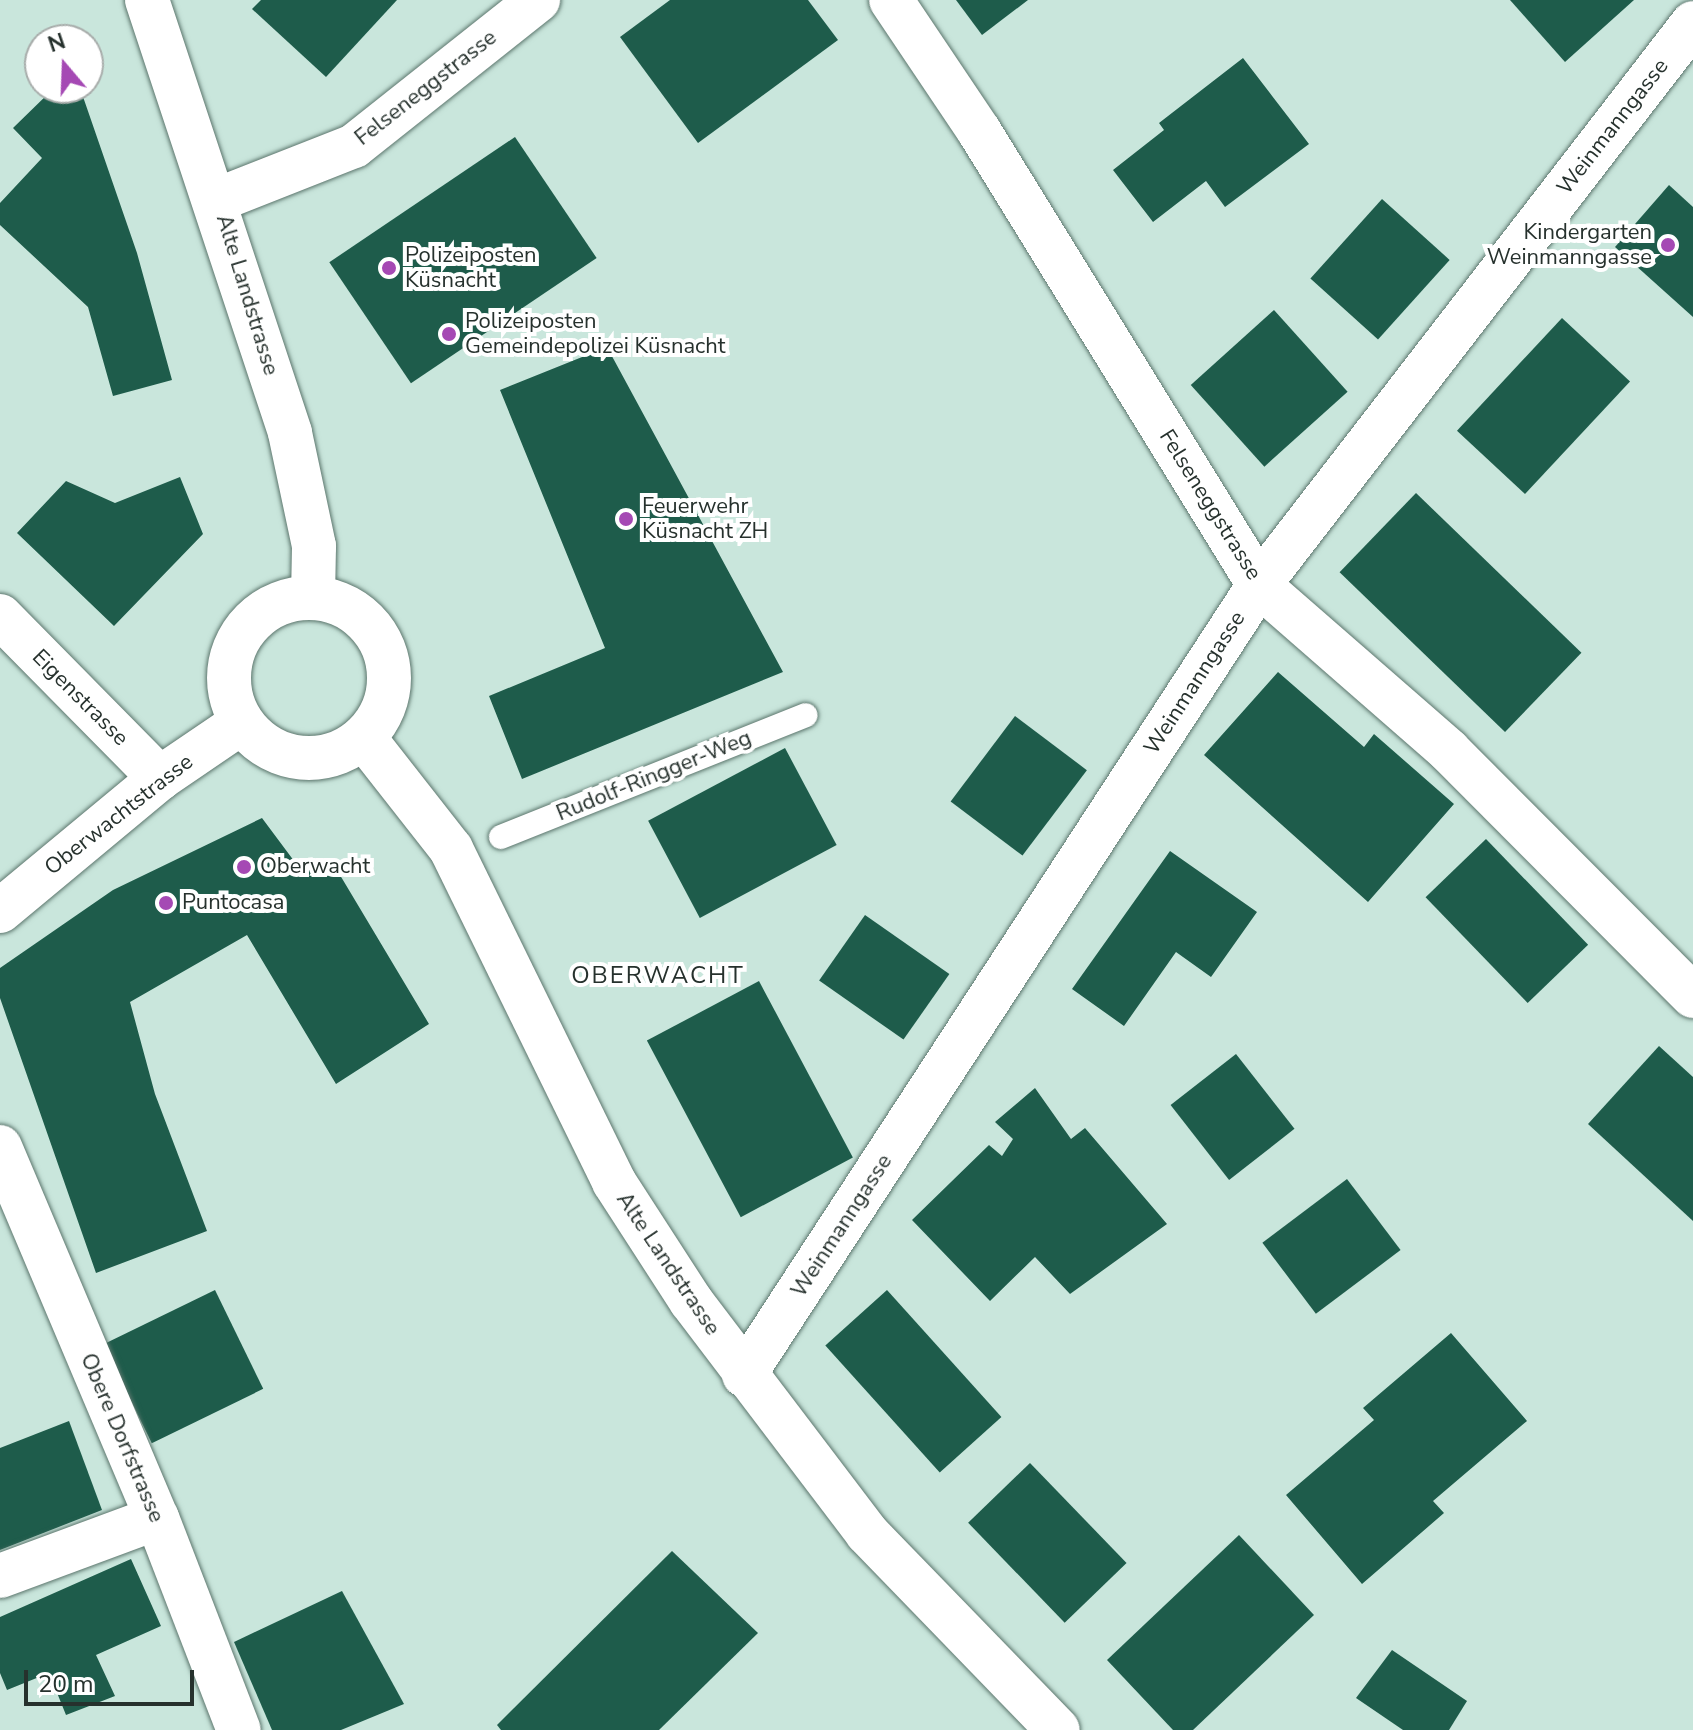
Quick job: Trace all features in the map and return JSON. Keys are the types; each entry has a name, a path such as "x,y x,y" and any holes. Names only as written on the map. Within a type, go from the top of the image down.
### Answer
{"street":[{"name":"Alte Landstrasse","path":"147,0 217,200 290,433 314,546 313,597"},
{"name":"Felseneggstrasse","path":"217,200 354,146 538,0"},
{"name":"Felseneggstrasse","path":"891,0 979,131 1259,585 1449,751 1693,996"},
{"name":"Weinmanngasse","path":"744,1375 1259,585 1693,23"},
{"path":"313,597 357,613 385,651 387,697 364,738 340,753 313,759 285,756 260,743 241,723 229,696 228,666 238,638 257,615 284,601 313,597"},
{"name":"Eigenstrasse","path":"0,616 160,778"},
{"name":"Oberwachtstrasse","path":"0,911 160,778 241,723"},
{"name":"Alte Landstrasse","path":"364,738 451,849 614,1182 744,1375 867,1533 1058,1730"},
{"name":"Obere Dorfstrasse","path":"0,1147 157,1518 239,1730"},
{"path":"0,1576 157,1518"}],"lane":[{"name":"Rudolf-Ringger-Weg","path":"501,837 806,715"}],"building":[{"path":"261,0 397,0 326,77 252,9"},
{"path":"670,0 808,0 838,40 698,143 620,37"},
{"path":"956,0 1028,0 982,35"},
{"path":"1510,0 1634,0 1565,62"},
{"path":"1243,58 1309,144 1225,207 1206,181 1153,222 1113,170 1164,130 1159,123"},
{"path":"38,104 86,104 137,253 172,380 113,396 88,307 0,225 0,203 42,158 13,128"},
{"path":"515,137 597,258 411,383 329,262"},
{"path":"1669,185 1693,207 1693,317 1615,247"},
{"path":"1382,199 1450,260 1378,339 1310,279"},
{"path":"1274,310 1348,392 1264,467 1191,385"},
{"path":"1562,318 1630,381 1525,494 1457,431"},
{"name":"Feuerwehr Küsnacht ZH","path":"607,347 783,672 522,779 489,696 605,648 500,390"},
{"path":"180,477 203,534 114,626 17,533 66,481 115,503"},
{"path":"1416,493 1581,653 1505,732 1340,572"},
{"path":"1278,672 1364,747 1374,734 1454,804 1368,902 1204,755"},
{"path":"1015,716 1087,770 1022,856 951,801"},
{"path":"785,748 837,845 700,918 648,821"},
{"path":"262,818 303,873 331,860 429,1024 336,1084 247,935 130,1002 155,1094 207,1231 96,1273 0,998 0,968 113,890"},
{"path":"1486,839 1588,945 1528,1003 1426,897"},
{"path":"1170,851 1257,912 1211,977 1176,952 1124,1026 1072,989"},
{"path":"865,915 949,974 903,1040 819,981"},
{"path":"759,981 853,1158 741,1217 647,1041"},
{"path":"1659,1046 1693,1077 1693,1221 1588,1124"},
{"path":"1236,1054 1294,1129 1229,1180 1171,1105"},
{"path":"1035,1088 1071,1139 1085,1128 1167,1224 1070,1294 1035,1257 990,1301 912,1220 989,1145 1002,1156 1013,1139 995,1122"},
{"path":"1347,1179 1401,1250 1316,1314 1262,1243"},
{"path":"215,1290 263,1389 152,1443 104,1344"},
{"path":"887,1290 1001,1417 940,1473 825,1346"},
{"path":"1451,1333 1527,1421 1433,1501 1444,1513 1362,1584 1286,1495 1374,1420 1363,1408"},
{"path":"69,1421 102,1510 0,1550 0,1448"},
{"path":"1030,1463 1127,1563 1065,1623 968,1523"},
{"path":"1239,1535 1314,1615 1193,1730 1173,1730 1107,1660"},
{"path":"672,1551 758,1633 659,1730 501,1730 497,1725"},
{"path":"131,1559 161,1626 96,1655 115,1696 66,1715 49,1673 7,1690 0,1673 0,1617"},
{"path":"342,1591 404,1704 341,1730 272,1730 234,1642"},
{"path":"1392,1650 1467,1701 1449,1730 1403,1730 1356,1698"}],"place":[{"name":"Kindergarten Weinmanngasse","path":"1668,245"},
{"name":"Polizeiposten Küsnacht","path":"389,268"},
{"name":"Polizeiposten Gemeindepolizei Küsnacht","path":"449,334"},
{"name":"Feuerwehr Küsnacht ZH","path":"626,519"},
{"name":"Oberwacht","path":"244,867"},
{"name":"Puntocasa","path":"166,903"}],"district":[{"name":"OBERWACHT","path":"658,976"}]}
